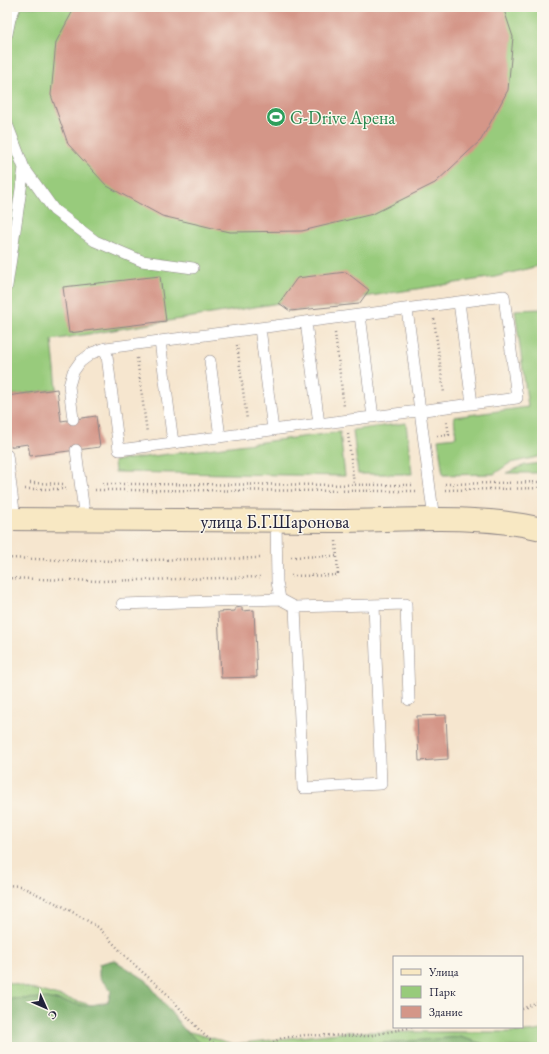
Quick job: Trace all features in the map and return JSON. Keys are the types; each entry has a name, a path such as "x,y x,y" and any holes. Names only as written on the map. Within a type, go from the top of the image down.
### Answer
{"main road":[{"name":"улица Б.Г.Шаронова","path":"11,519 491,521 524,524 542,529"}],"lane":[{"path":"7,34 10,19 15,7"},
{"path":"7,124 24,168 54,210 95,241 142,261 193,268"},
{"path":"7,286 24,168"},
{"path":"73,419 69,386 73,372 80,362 92,353 106,348 504,296 517,398 119,450 106,348"},
{"path":"459,302 472,404"},
{"path":"407,309 434,520"},
{"path":"360,315 373,417"},
{"path":"306,322 319,424"},
{"path":"260,328 273,430"},
{"path":"160,341 173,443"},
{"path":"210,361 220,437"},
{"path":"76,450 76,487 85,520"},
{"path":"7,455 11,488 11,519"},
{"path":"276,521 276,582 280,599"},
{"path":"122,604 280,599 295,607 406,604 409,700"},
{"path":"295,607 303,788 381,784 374,605"}],"path":[{"path":"333,318 354,484"},
{"path":"236,331 248,433"},
{"path":"135,344 148,446"},
{"path":"440,484 542,482"},
{"path":"30,483 76,487"},
{"path":"104,484 419,484"},
{"path":"11,488 76,487 430,491 542,488"},
{"path":"7,578 99,581 338,575 336,541"},
{"path":"7,558 90,561 336,556"},
{"path":"7,885 20,886 64,907 98,927 128,960 167,994 202,1033 218,1047"},
{"path":"523,1009 542,1000"},
{"path":"262,1047 282,1038 298,1036 368,1036 408,1028"}],"green space":[{"name":"G-Drive Арена","path":"7,7 542,7 542,265 495,277 364,297 359,304 290,311 279,303 52,340 57,389 7,396"},
{"path":"542,309 542,456 510,463 494,474 443,475 438,439 456,437 454,417 528,407 515,310"},
{"path":"406,423 412,474 358,474 353,430"},
{"path":"340,432 345,476 115,472 114,461"},
{"path":"542,463 542,473 506,473 525,465"},
{"path":"114,960 146,980 183,1028 205,1047 7,1047 7,999 47,998 86,1006 108,1002 111,991 99,977 99,964"},
{"path":"7,982 234,1044 347,1032 528,1032 542,1030 542,1047 7,1047"},
{"path":"460,1037 494,1047 333,1047"}],"building":[{"name":"G-Drive Арена","path":"75,7 503,7 513,37 508,90 481,140 435,183 373,214 302,231 230,232 162,216 107,186 68,144 51,95 56,42"},
{"path":"346,272 369,290 359,304 290,311 279,303 297,278"},
{"path":"160,276 166,321 69,333 63,287"},
{"path":"57,389 61,421 96,416 100,447 30,456 28,444 7,447 7,396"},
{"path":"242,607 242,611 254,610 257,677 221,678 218,612 235,611 235,608"},
{"path":"446,715 448,759 419,761 417,716"}],"place":[{"name":"G-Drive Арена","path":"276,117"}]}
